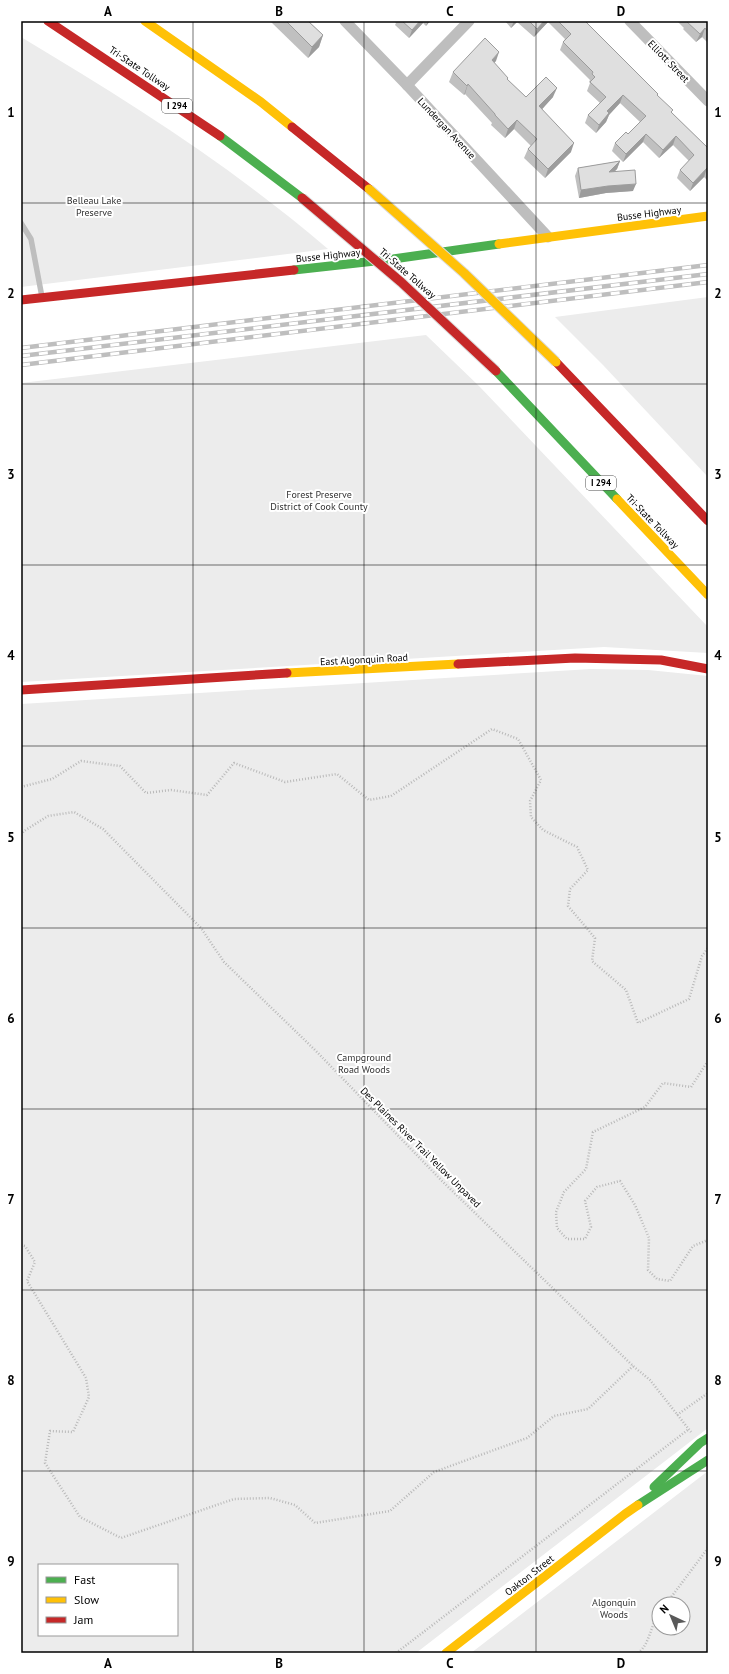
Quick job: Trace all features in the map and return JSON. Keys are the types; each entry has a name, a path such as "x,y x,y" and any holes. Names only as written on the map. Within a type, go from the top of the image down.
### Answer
{"main road":[{"name":"Tri-State Tollway","path":"48,21 204,124 302,198 404,284 496,370 708,595"},
{"path":"145,21 261,102 416,228 556,362 708,521"},
{"name":"Busse Highway","path":"21,300 393,259 708,216"},
{"name":"East Algonquin Road","path":"21,690 184,679 575,658 661,660 708,669"},
{"name":"Oakton Street","path":"626,1514 708,1438"},
{"name":"Oakton Street","path":"446,1653 626,1514 708,1460"}],"street":[{"name":"Lundergan Avenue","path":"345,21 407,85 548,237"},
{"path":"407,85 470,21"},
{"name":"Elliott Street","path":"630,21 708,101"}],"lane":[{"path":"21,223 31,239 42,297"}],"path":[{"path":"21,787 52,780 81,761 120,766 146,793 171,790 207,795 234,764 285,782 337,774 369,800 391,796 492,729 518,739 542,780 530,802 531,817 543,830 577,847 588,870 570,889 568,906 595,938 592,961 626,990 638,1023 689,999 702,956 708,948"},
{"name":"Des Plaines River Trail Yellow Unpaved","path":"21,835 24,831 48,816 74,812 103,829 201,928 224,962 316,1051 442,1181 632,1366 650,1380 692,1433"},
{"path":"708,1061 691,1087 663,1083 645,1107 593,1132 586,1169 564,1192 556,1212 557,1228 567,1238 585,1239 591,1227 585,1201 597,1187 620,1181 636,1205 649,1238 648,1270 657,1279 670,1281 693,1246 708,1240"},
{"path":"21,1245 25,1246 35,1262 27,1281 86,1378 89,1397 73,1432 50,1431 45,1463 80,1517 121,1538 234,1499 270,1498 295,1505 315,1523 390,1510 434,1472 527,1438 554,1416 588,1409 632,1366"},
{"path":"677,1415 708,1393"},
{"path":"396,1653 689,1429"},
{"path":"672,1596 708,1548"},
{"path":"638,1653 644,1648 651,1630"}],"green space":[{"name":"Belleau Lake Preserve","path":"21,37 101,86 218,163 292,219 328,249 21,287"},
{"path":"708,297 708,477 603,365 555,317"},
{"name":"Forest Preserve District of Cook County","path":"426,335 479,386 708,627 708,653 604,647 21,682 21,383"},
{"name":"Campground Road Woods","path":"591,669 648,670 708,676 708,1428 416,1653 21,1653 21,704"},
{"name":"Algonquin Woods","path":"708,1471 708,1653 471,1653"}],"building":[{"path":"286,21 308,21 323,35 312,47"},
{"path":"402,21 420,21 412,30"},
{"path":"529,21 544,21 537,29"},
{"path":"558,21 585,21 658,94 657,95 673,110 671,112 708,148 708,169 707,168 693,183 680,170 694,155 676,136 663,150 646,134 626,154 615,143 626,132 628,134 646,116 623,95 607,111 609,113 599,125 588,115 606,97 590,82 595,77 592,74 593,72 563,42 571,34"},
{"path":"686,21 708,21 708,32 705,28 700,34"},
{"path":"485,38 499,52 492,60 508,78 507,79 526,97 546,77 557,88 539,106 574,143 548,169 528,149 537,139 517,120 508,129 468,84 467,86 453,72"},
{"path":"620,161 609,172 635,170 636,184 581,190 578,168"}],"railway":[{"path":"21,348 708,265"},
{"path":"21,356 708,274"},
{"path":"21,365 708,282"}],"traffic: fast":[{"path":"220,136 302,198"},
{"path":"294,270 393,259 499,244"},
{"path":"496,371 617,499"},
{"path":"654,1487 700,1443 708,1438"},
{"path":"638,1505 708,1460"}],"traffic: slow":[{"path":"145,21 261,102 292,127"},
{"path":"369,189 464,273 556,362"},
{"path":"499,244 708,216"},
{"path":"617,499 708,595"},
{"path":"287,673 458,664"},
{"path":"446,1653 638,1505"}],"traffic: jam":[{"path":"48,21 220,136"},
{"path":"292,127 369,189"},
{"path":"302,198 401,282 496,371"},
{"path":"21,300 294,270"},
{"path":"556,362 708,521"},
{"path":"458,664 575,658 661,660 708,669"},
{"path":"21,690 287,673"}]}
